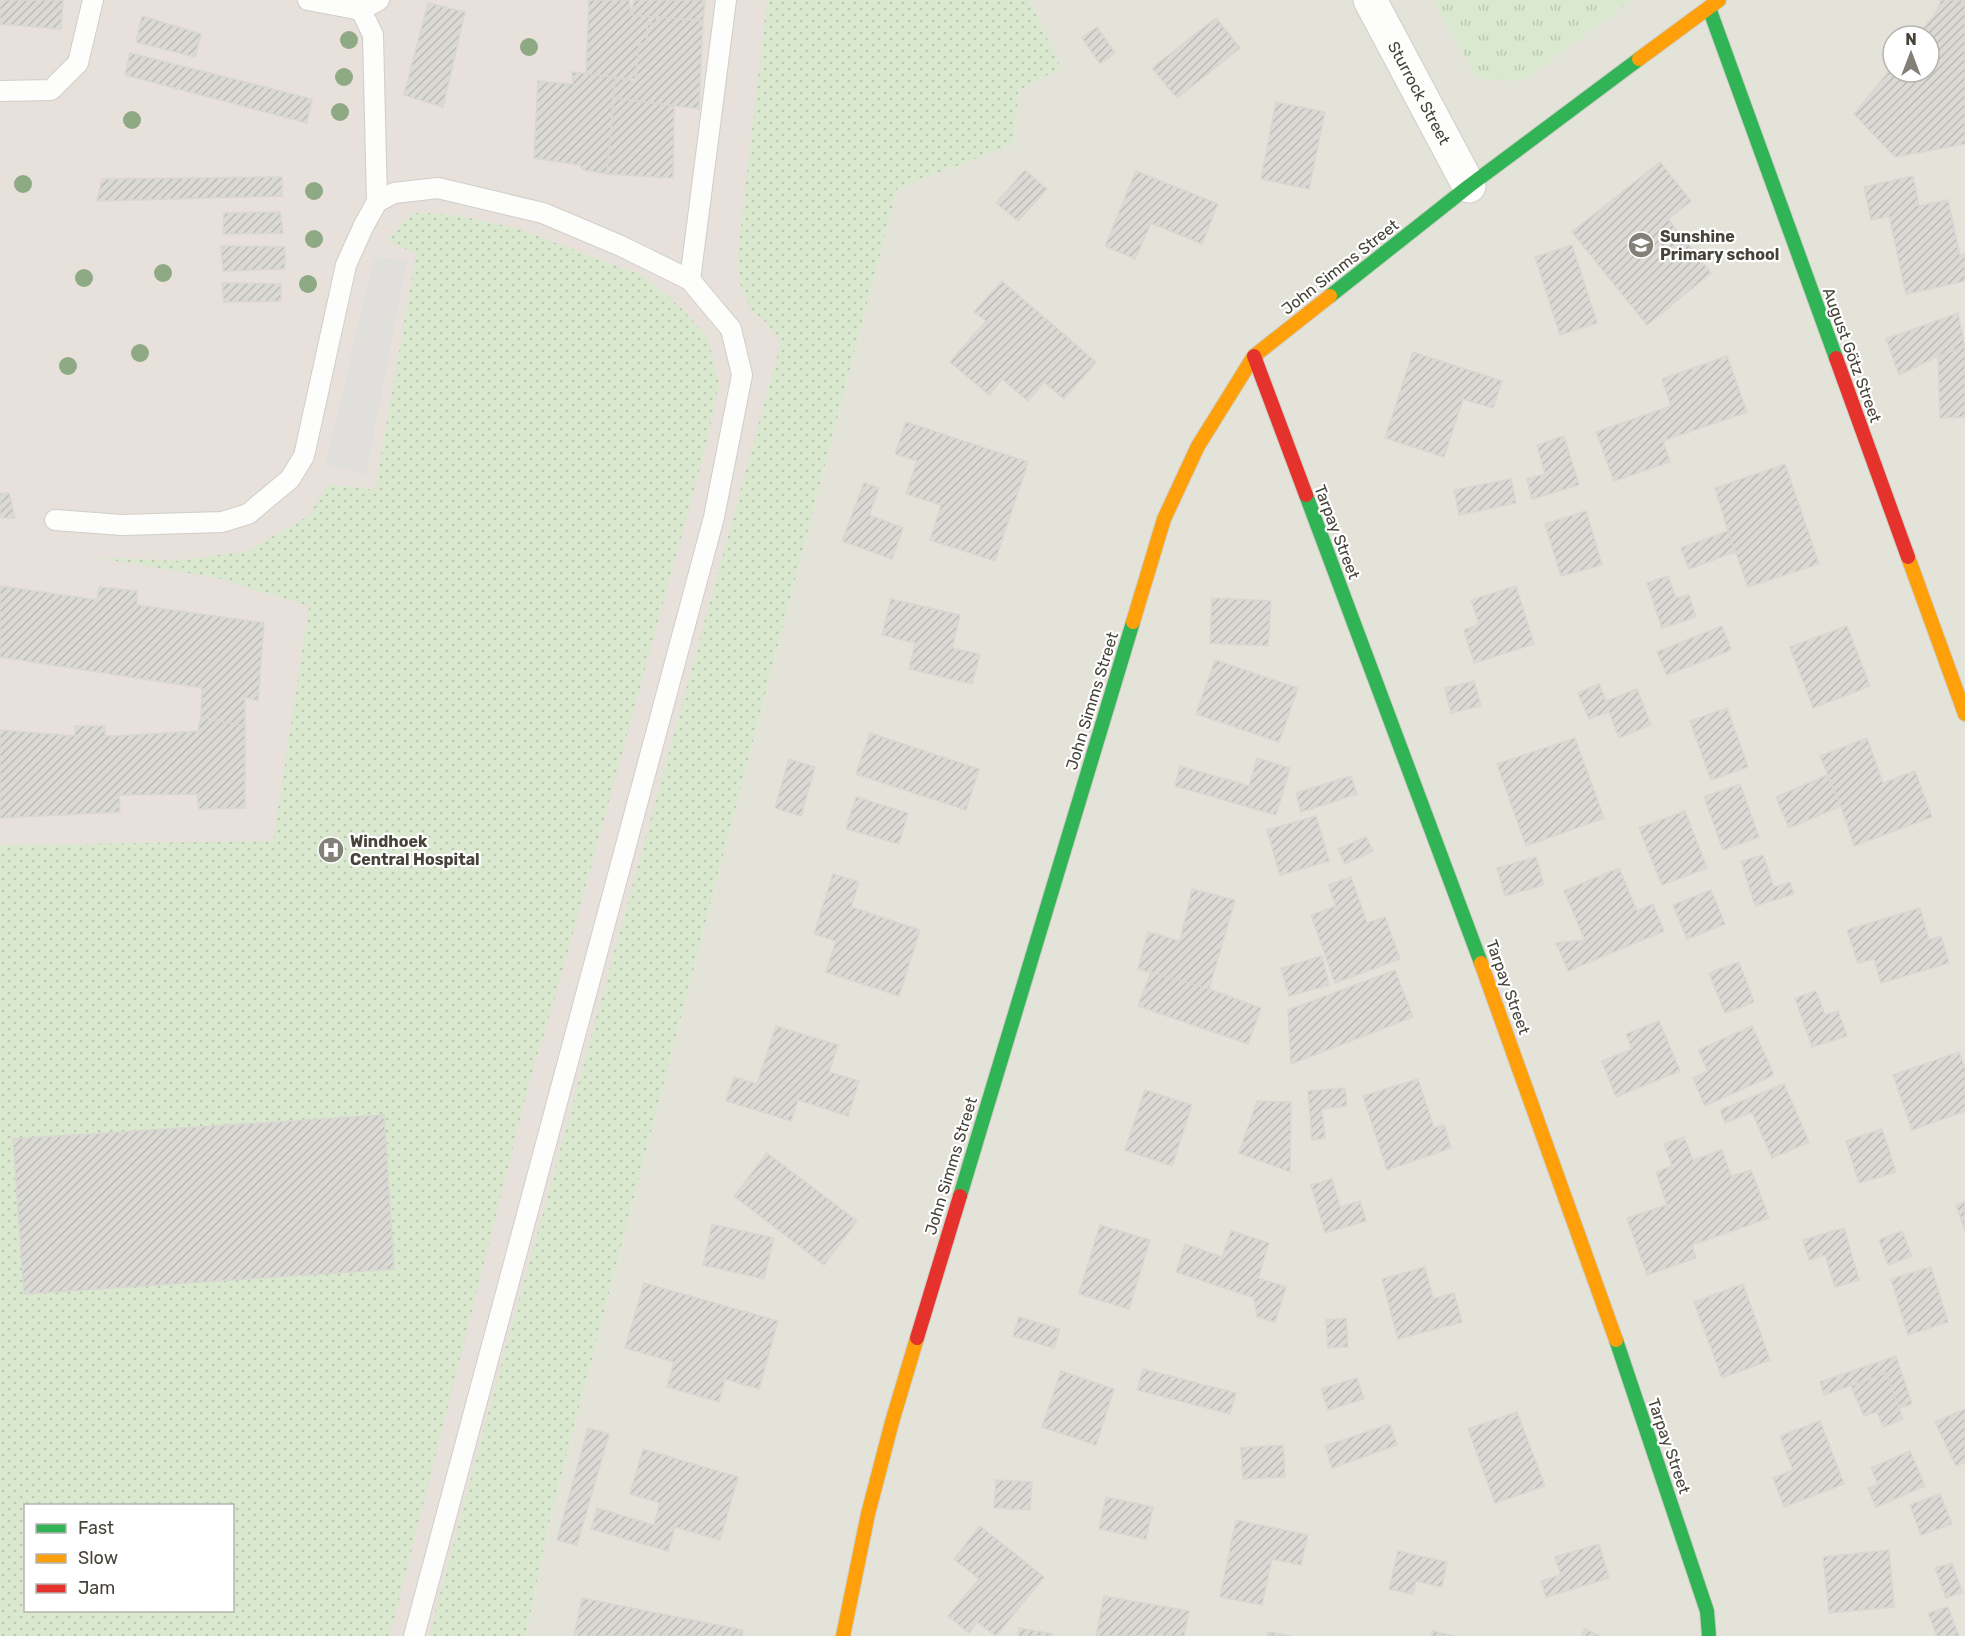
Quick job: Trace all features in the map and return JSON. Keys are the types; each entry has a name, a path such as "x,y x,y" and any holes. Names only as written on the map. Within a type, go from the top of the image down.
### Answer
{"street":[{"name":"Sturrock Street","path":"1370,0 1469,186"},
{"name":"John Simms Street","path":"843,1636 868,1514 892,1422 1164,519 1198,446 1254,356 1469,186 1714,4"},
{"name":"August Götz Street","path":"1714,4 1965,714"},
{"name":"Tarpay Street","path":"1254,356 1504,1024 1627,1373 1707,1611 1709,1636"}],"lane":[{"path":"0,92 51,90 78,63 93,0"},
{"path":"308,0 361,10 379,0"},
{"path":"690,280 726,0"},
{"path":"55,520 122,525 222,522 248,514 290,479 304,456 346,265 376,202 373,35 361,10"},
{"path":"376,202 394,193 438,188 543,213 621,246 690,280 731,329 742,375 714,517 414,1636"}],"shaded area":[{"name":"Windhoek Central Hospital","path":"0,0 816,0 841,194 445,1636 0,1636"},
{"path":"1029,0 1965,0 1965,1636 526,1636 548,1527 897,189 1013,144 1019,90 1060,68"},
{"path":"374,257 407,260 366,475 326,464"}],"green space":[{"path":"767,0 1029,0 1061,68 1019,90 1013,144 897,189 548,1527 526,1636 429,1636 781,342 767,323 751,310 741,288 737,260"},
{"path":"1433,0 1632,0 1522,81 1477,78"},
{"path":"413,213 435,213 516,228 644,276 683,310 708,338 719,384 706,446 559,984 530,1080 390,1636 0,1636 0,845 273,841 309,606 217,578 93,557 176,561 247,551 309,516 328,484 375,490 416,254 387,240"}],"building":[{"path":"0,0 63,0 61,29 0,24"},
{"path":"589,0 629,0 631,15 657,17 657,24 647,24 647,44 639,44 635,79 586,75"},
{"path":"634,0 705,0 703,21 631,15"},
{"path":"1941,0 1965,0 1965,144 1895,157 1854,114 1881,81 1881,84 1941,84 1941,24 1927,24 1936,13"},
{"path":"428,3 465,12 443,107 404,95"},
{"path":"142,16 201,34 195,57 136,42"},
{"path":"657,17 703,21 699,109 614,98 615,77 636,82 639,44 647,44 647,24 657,24"},
{"path":"1216,18 1240,48 1177,98 1152,68"},
{"path":"1097,27 1115,53 1100,64 1082,38"},
{"path":"130,53 312,99 307,123 125,75"},
{"path":"572,72 615,77 607,174 583,170 580,165 534,158 538,81 573,84"},
{"path":"614,98 674,106 673,178 607,174"},
{"path":"1276,102 1325,112 1309,189 1261,179"},
{"path":"1660,162 1691,201 1668,219 1711,273 1647,325 1572,232"},
{"path":"1025,170 1047,189 1018,221 996,203"},
{"path":"1136,171 1218,204 1202,244 1151,223 1135,259 1105,246"},
{"path":"1913,176 1919,206 1948,200 1960,256 1965,254 1965,281 1906,294 1889,216 1871,220 1864,187"},
{"path":"282,177 282,196 97,201 102,179"},
{"path":"280,212 283,233 223,234 224,213"},
{"path":"1572,245 1597,323 1560,335 1535,257"},
{"path":"221,246 285,247 285,269 223,271"},
{"path":"1002,281 1096,362 1064,399 1044,382 1028,401 1002,379 989,395 950,362 986,321 974,312"},
{"path":"222,283 281,284 281,301 224,302"},
{"path":"1958,313 1965,347 1938,356 1899,375 1886,339"},
{"path":"1965,347 1965,417 1940,418 1938,356"},
{"path":"1413,352 1502,381 1493,408 1463,399 1444,457 1385,438"},
{"path":"1727,356 1747,412 1663,441 1670,462 1614,481 1596,432 1671,406 1662,379"},
{"path":"906,422 1028,462 995,561 930,540 941,505 906,494 917,461 895,454"},
{"path":"1564,436 1579,485 1532,499 1527,479 1545,474 1537,445"},
{"path":"1785,464 1819,564 1748,587 1715,488"},
{"path":"1511,479 1516,503 1459,515 1454,490"},
{"path":"864,483 879,488 869,515 903,528 892,559 842,541"},
{"path":"0,493 9,493 15,518 0,518"},
{"path":"1586,511 1602,565 1561,576 1545,524"},
{"path":"1728,531 1735,552 1689,569 1681,548"},
{"path":"1668,576 1676,598 1689,595 1696,617 1662,628 1647,583"},
{"path":"0,586 97,600 99,587 137,591 137,605 264,623 258,701 245,697 245,726 201,717 202,688 0,657"},
{"path":"1516,586 1534,644 1474,663 1464,630 1479,624 1471,600"},
{"path":"1212,598 1271,601 1268,646 1210,643"},
{"path":"891,599 960,615 952,648 980,654 972,684 909,669 915,643 882,635"},
{"path":"1722,626 1731,650 1667,675 1657,652"},
{"path":"1847,626 1870,686 1813,708 1790,647"},
{"path":"1215,660 1298,688 1279,742 1196,714"},
{"path":"1474,681 1481,706 1451,713 1445,688"},
{"path":"1599,684 1606,701 1637,689 1651,725 1619,738 1609,712 1589,719 1578,693"},
{"path":"1727,708 1748,767 1711,780 1690,721"},
{"path":"201,717 245,726 245,808 199,809 197,794 119,795 120,812 0,818 0,730 75,736 75,726 105,726 105,736 198,731"},
{"path":"870,733 979,769 966,810 856,774"},
{"path":"1575,738 1604,818 1526,846 1497,764"},
{"path":"1867,738 1883,783 1915,771 1932,817 1854,846 1841,806 1820,756"},
{"path":"1257,758 1290,768 1276,815 1175,786 1180,766 1249,786"},
{"path":"789,759 815,767 801,816 775,808"},
{"path":"1827,775 1841,806 1789,828 1776,797"},
{"path":"1351,776 1357,794 1301,812 1296,793"},
{"path":"1740,784 1759,837 1723,850 1704,797"},
{"path":"856,797 908,813 899,844 846,829"},
{"path":"1685,811 1707,868 1662,885 1639,828"},
{"path":"1316,816 1329,861 1280,875 1267,830"},
{"path":"1366,837 1373,851 1345,864 1338,849"},
{"path":"1763,855 1774,887 1790,882 1794,894 1755,906 1741,861"},
{"path":"1536,857 1544,885 1505,896 1497,868"},
{"path":"1619,868 1637,911 1653,904 1664,931 1568,971 1556,943 1585,940 1564,891"},
{"path":"833,874 859,882 851,907 920,930 899,996 826,972 836,941 814,934"},
{"path":"1351,877 1367,923 1385,917 1400,959 1335,983 1311,915 1336,906 1328,885"},
{"path":"1192,889 1235,900 1209,989 1138,969 1148,932 1180,941"},
{"path":"1711,890 1725,924 1687,939 1673,905"},
{"path":"1920,908 1929,940 1941,936 1949,963 1881,983 1874,959 1858,963 1847,930"},
{"path":"1322,956 1329,985 1289,996 1281,968"},
{"path":"1739,962 1754,1002 1725,1013 1709,973"},
{"path":"1395,970 1413,1017 1291,1064 1288,1010"},
{"path":"1151,972 1209,989 1261,1008 1248,1044 1138,1006"},
{"path":"1816,991 1825,1015 1838,1011 1847,1036 1812,1047 1795,998"},
{"path":"1659,1021 1680,1071 1616,1097 1602,1061 1632,1049 1626,1034"},
{"path":"776,1026 838,1045 829,1072 859,1081 848,1116 798,1100 791,1121 726,1101 734,1077 757,1084"},
{"path":"1752,1026 1774,1075 1705,1106 1693,1078 1708,1071 1698,1050"},
{"path":"1959,1052 1965,1068 1965,1111 1912,1130 1893,1075"},
{"path":"1418,1079 1434,1128 1444,1125 1451,1148 1387,1170 1363,1096"},
{"path":"1784,1084 1809,1142 1772,1158 1752,1112 1725,1123 1720,1110"},
{"path":"1345,1088 1347,1106 1322,1109 1325,1138 1312,1140 1308,1091"},
{"path":"1145,1090 1192,1105 1172,1166 1125,1150"},
{"path":"1257,1101 1291,1102 1290,1172 1239,1153"},
{"path":"384,1115 394,1269 24,1294 13,1139"},
{"path":"1882,1129 1896,1172 1859,1183 1846,1141"},
{"path":"1684,1137 1693,1160 1722,1150 1731,1176 1751,1170 1769,1218 1692,1245 1696,1258 1647,1275 1627,1218 1667,1205 1656,1172 1672,1166 1664,1144"},
{"path":"767,1153 857,1221 824,1265 734,1196"},
{"path":"1332,1179 1340,1207 1360,1201 1366,1221 1325,1233 1311,1185"},
{"path":"1965,1202 1965,1231 1956,1205"},
{"path":"712,1224 774,1238 764,1279 703,1265"},
{"path":"1100,1225 1150,1240 1129,1309 1079,1294"},
{"path":"1844,1228 1859,1280 1835,1287 1825,1255 1809,1260 1803,1240"},
{"path":"1231,1231 1269,1243 1258,1278 1286,1287 1275,1322 1257,1317 1254,1298 1176,1272 1185,1244 1222,1257"},
{"path":"1902,1231 1912,1256 1888,1265 1879,1240"},
{"path":"1425,1267 1433,1299 1454,1293 1462,1322 1398,1339 1382,1279"},
{"path":"1931,1267 1948,1322 1908,1335 1891,1279"},
{"path":"644,1283 778,1321 759,1389 725,1379 719,1402 667,1387 674,1362 625,1348"},
{"path":"1743,1284 1770,1360 1722,1378 1694,1302"},
{"path":"1019,1317 1060,1329 1054,1348 1013,1336"},
{"path":"1346,1318 1348,1347 1328,1348 1326,1320"},
{"path":"1896,1356 1912,1404 1899,1408 1886,1373 1824,1395 1820,1382"},
{"path":"1143,1369 1236,1393 1230,1414 1137,1390"},
{"path":"1061,1371 1114,1389 1096,1445 1042,1427"},
{"path":"1886,1373 1903,1419 1883,1427 1877,1412 1864,1416 1851,1386"},
{"path":"1357,1378 1364,1399 1328,1410 1321,1389"},
{"path":"1965,1409 1965,1462 1956,1466 1935,1422"},
{"path":"1517,1412 1545,1486 1495,1503 1468,1429"},
{"path":"1820,1421 1844,1484 1784,1507 1773,1478 1793,1470 1780,1436"},
{"path":"1390,1424 1397,1445 1332,1468 1325,1446"},
{"path":"588,1428 609,1434 577,1545 557,1540"},
{"path":"1283,1445 1285,1477 1243,1479 1241,1448"},
{"path":"643,1449 738,1477 720,1540 675,1527 668,1551 591,1529 597,1508 654,1525 660,1503 630,1494"},
{"path":"1910,1451 1925,1486 1876,1507 1868,1488 1878,1484 1871,1468"},
{"path":"996,1480 1032,1482 1030,1510 994,1508"},
{"path":"1940,1494 1952,1524 1921,1535 1910,1505"},
{"path":"1106,1497 1153,1507 1146,1539 1099,1529"},
{"path":"1236,1520 1308,1535 1301,1565 1272,1559 1262,1605 1220,1597"},
{"path":"980,1526 1044,1577 996,1636 977,1622 969,1633 948,1616 979,1579 954,1559"},
{"path":"1599,1544 1609,1578 1546,1597 1541,1581 1561,1575 1555,1557"},
{"path":"1889,1550 1894,1607 1829,1613 1823,1557"},
{"path":"1398,1551 1447,1562 1442,1587 1416,1581 1413,1594 1389,1589"},
{"path":"1952,1563 1962,1592 1946,1598 1935,1568"},
{"path":"1104,1596 1189,1611 1184,1636 1096,1636"},
{"path":"582,1598 743,1630 742,1636 574,1636"},
{"path":"1948,1607 1959,1636 1937,1636 1928,1613"},
{"path":"1019,1628 1052,1634 1052,1636 1018,1636"},
{"path":"1585,1629 1600,1636 1581,1636"},
{"path":"1432,1631 1455,1636 1431,1636"},
{"path":"1268,1632 1291,1636 1267,1636"}],"traffic: fast":[{"path":"1709,8 1836,358"},
{"path":"1330,296 1469,186 1639,59"},
{"path":"1306,495 1481,963"},
{"path":"960,1196 1133,622"},
{"path":"1616,1340 1707,1611 1709,1636"}],"traffic: slow":[{"path":"1639,59 1719,0"},
{"path":"1133,622 1164,519 1198,446 1254,356 1330,296"},
{"path":"1908,557 1965,714"},
{"path":"1481,963 1616,1340"},
{"path":"843,1636 868,1514 917,1338"}],"traffic: jam":[{"path":"1254,356 1306,495"},
{"path":"1836,358 1908,557"},
{"path":"917,1338 960,1196"}],"place":[{"name":"Sunshine Primary school","path":"1641,245"},
{"name":"Windhoek Central Hospital","path":"331,850"}]}
